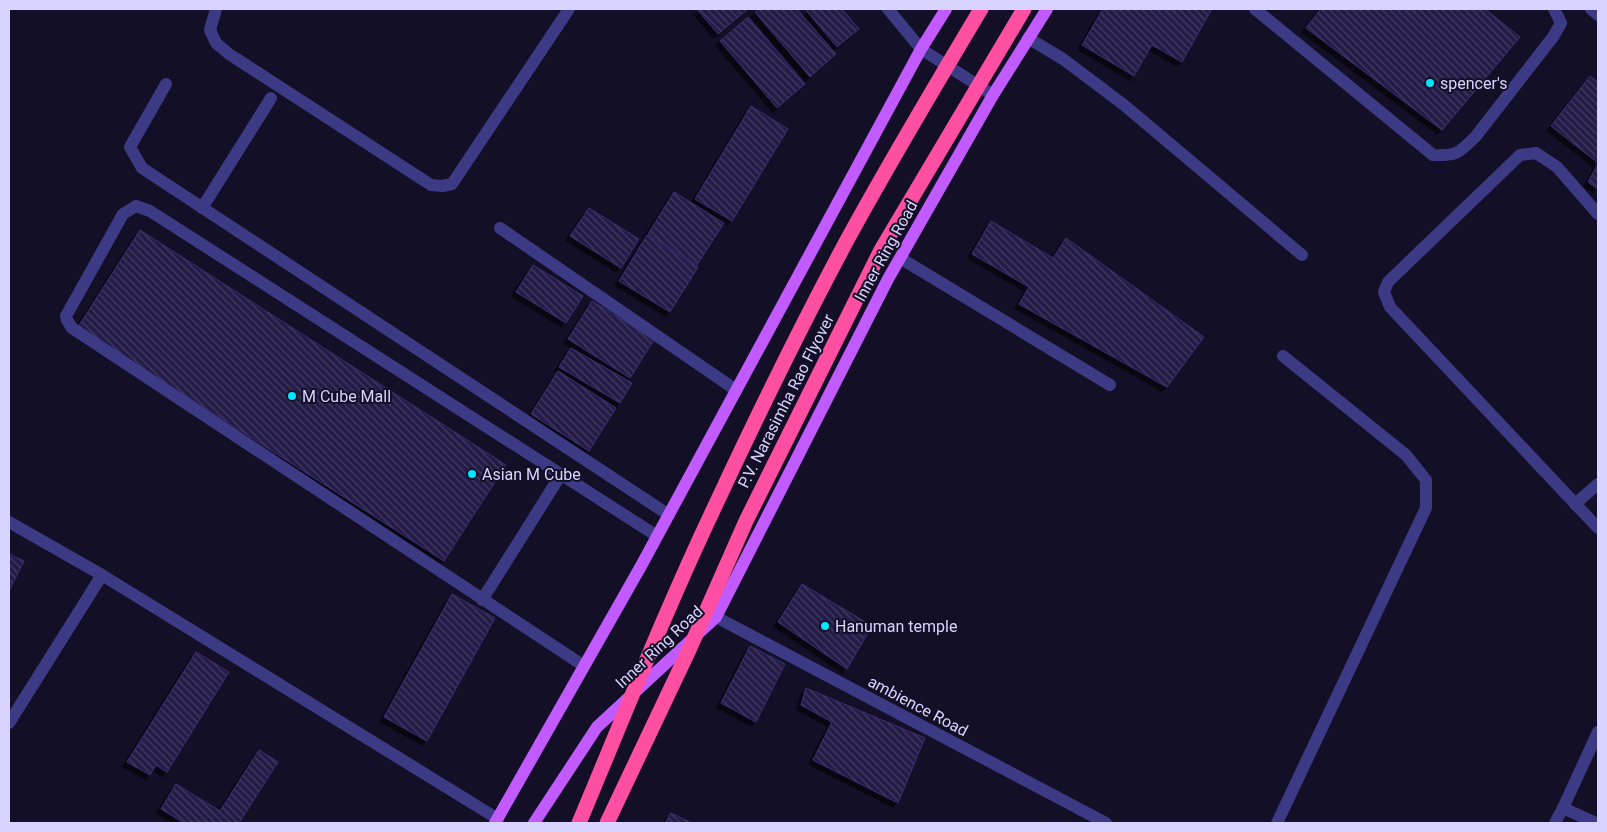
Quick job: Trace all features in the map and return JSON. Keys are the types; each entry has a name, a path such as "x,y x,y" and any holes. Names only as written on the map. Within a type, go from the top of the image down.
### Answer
{"highway":[{"name":"P.V. Narasimha Rao Flyover","path":"580,823 656,638 716,504 781,371 846,242 981,9"},
{"name":"P.V. Narasimha Rao Flyover","path":"607,823 689,650 746,521 881,250 1024,9"}],"main road":[{"path":"496,821 669,515 921,49 946,9"},
{"name":"Inner Ring Road","path":"534,823 597,727 716,617 900,258 993,95 1047,9"}],"street":[{"path":"216,9 210,30 216,43 229,54 431,185 442,186 452,184 569,9"},
{"path":"888,9 921,49 993,95"},
{"path":"1255,9 1433,156 1452,156 1463,149 1476,136 1561,23 1554,9"},
{"path":"1591,9 1598,15"},
{"path":"1028,38 1063,59 1124,105 1302,255"},
{"path":"166,84 130,147 142,168 669,515"},
{"path":"202,208 271,98"},
{"path":"1598,214 1557,167 1536,153 1520,155 1388,282 1384,292 1390,306 1598,528"},
{"path":"584,666 72,328 66,316 123,214 136,206 150,211 560,476 657,536"},
{"path":"500,228 736,390"},
{"path":"900,258 1110,385"},
{"path":"1277,823 1426,508 1426,480 1406,455 1283,356"},
{"path":"482,600 560,476"},
{"path":"1575,504 1598,484"},
{"path":"9,522 102,575 496,821"},
{"path":"9,723 102,575"},
{"name":"ambience Road","path":"716,617 1106,823"},
{"path":"1556,823 1598,732"},
{"path":"1563,808 1596,823"}],"building":[{"path":"697,9 748,9 718,34"},
{"path":"759,9 797,9 836,54 810,77 755,12"},
{"path":"805,9 842,9 859,29 837,47"},
{"path":"1103,9 1212,9 1182,62 1152,45 1134,76 1082,45"},
{"name":"spencer's","path":"1321,9 1485,9 1520,37 1442,130 1306,28"},
{"path":"748,17 805,84 777,108 720,41"},
{"path":"1590,76 1598,82 1598,163 1551,126"},
{"path":"751,106 788,129 732,221 695,199"},
{"path":"1598,164 1598,189 1588,182"},
{"path":"674,192 724,223 697,265 648,234"},
{"path":"589,208 639,239 621,268 570,236"},
{"path":"991,221 1053,258 1066,238 1204,337 1167,387 1019,304 1029,287 972,254"},
{"name":"M Cube Mall","path":"140,230 506,465 444,561 78,327"},
{"path":"647,235 698,267 670,312 619,281"},
{"path":"533,265 583,296 566,323 516,292"},
{"path":"592,301 654,340 630,378 568,339"},
{"path":"571,348 632,383 620,403 559,367"},
{"path":"558,371 616,408 589,451 531,414"},
{"path":"9,554 24,561 9,591"},
{"path":"802,584 872,626 847,669 778,622"},
{"path":"452,594 495,618 427,741 384,717"},
{"path":"750,646 785,664 756,722 721,703"},
{"path":"196,652 229,672 167,772 156,765 150,775 127,762"},
{"path":"806,688 925,738 898,803 813,760 832,722 801,705"},
{"path":"259,750 278,762 239,823 184,823 161,809 176,784 220,811"},
{"path":"671,813 692,823 665,823"}],"place":[{"name":"spencer's","path":"1430,83"},
{"name":"M Cube Mall","path":"292,396"},
{"name":"Asian M Cube","path":"472,474"},
{"name":"Hanuman temple","path":"825,626"}]}
